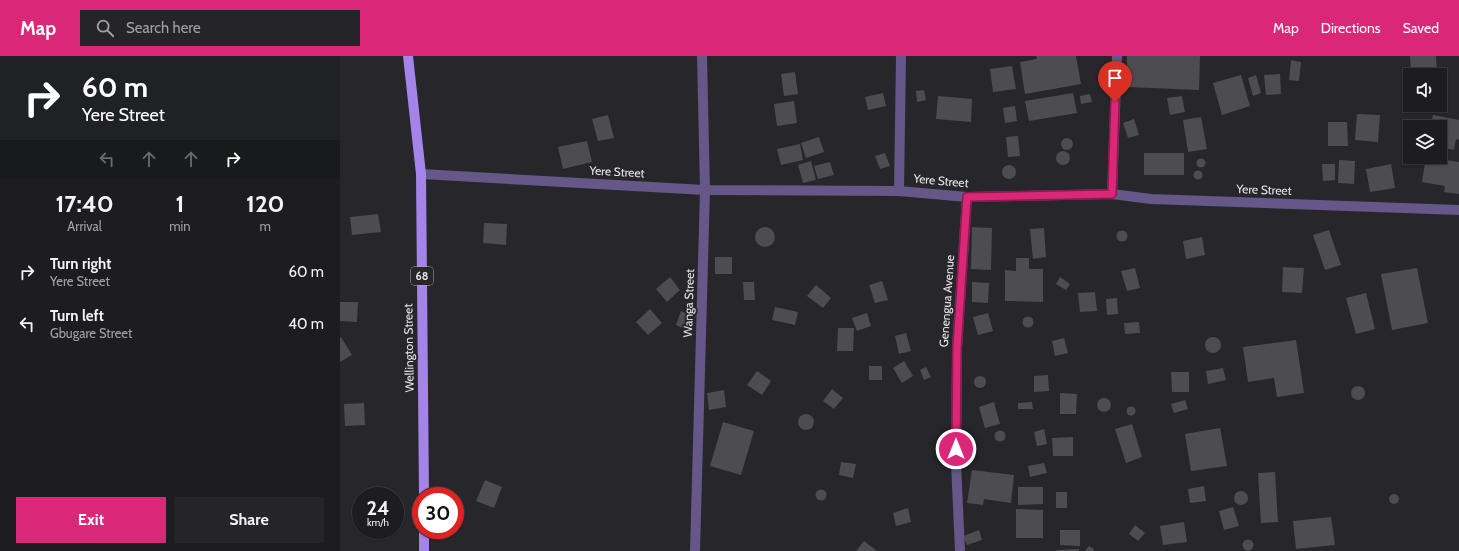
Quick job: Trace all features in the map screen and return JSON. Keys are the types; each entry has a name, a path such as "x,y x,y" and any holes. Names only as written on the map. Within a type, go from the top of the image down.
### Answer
{"main road":[{"name":"Wellington Street","path":"408,56 421,174 424,487"},
{"path":"424,539 424,551"}],"street":[{"name":"Wanga Street","path":"695,551 705,190 702,56"},
{"path":"899,190 901,56"},
{"path":"1112,194 1117,56"},
{"name":"Yere Street","path":"421,174 705,190 899,190 967,197 1112,194 1151,199 1459,210"},
{"name":"Genengua Avenue","path":"960,551 956,463 957,348 967,197"}],"building":[{"path":"1036,56 1076,56 1081,84 1025,94 1020,62 1037,59"},
{"path":"1127,56 1200,56 1199,90 1127,87"},
{"path":"1410,56 1436,56 1437,68 1411,68"},
{"path":"1291,60 1301,62 1299,81 1289,80"},
{"path":"1012,66 1016,89 993,92 990,69"},
{"path":"795,72 798,94 784,96 781,74"},
{"path":"1280,74 1281,94 1266,95 1264,75"},
{"path":"1241,75 1250,106 1222,115 1213,83"},
{"path":"1256,75 1261,93 1253,96 1248,78"},
{"path":"924,90 926,100 917,102 916,91"},
{"path":"883,93 886,106 868,110 865,97"},
{"path":"1073,93 1077,113 1029,121 1025,101"},
{"path":"1090,94 1092,102 1081,104 1080,96"},
{"path":"938,96 972,99 971,122 936,119"},
{"path":"1182,96 1185,112 1170,115 1167,98"},
{"path":"794,101 797,123 777,126 774,104"},
{"path":"1015,106 1017,121 1005,123 1003,108"},
{"path":"1357,114 1380,115 1378,142 1355,140"},
{"path":"608,115 614,138 598,141 592,119"},
{"path":"1433,115 1459,120 1459,140 1456,139 1454,150 1447,148 1447,120 1432,120"},
{"path":"1201,117 1207,149 1188,152 1183,120"},
{"path":"1134,119 1139,135 1128,138 1123,123"},
{"path":"1328,122 1347,122 1348,146 1328,146"},
{"path":"1018,136 1020,156 1008,157 1006,137"},
{"path":"819,137 824,152 806,158 801,143"},
{"path":"1065,138 1069,138 1073,144 1069,150 1065,150 1061,146 1061,142"},
{"path":"587,141 592,162 563,169 558,147"},
{"path":"800,144 803,160 781,165 777,149"},
{"path":"1063,151 1068,153 1070,158 1068,163 1063,165 1058,163 1056,158 1058,153"},
{"path":"885,153 890,166 880,169 875,156"},
{"path":"1144,153 1184,153 1184,175 1144,175"},
{"path":"1201,158 1206,163 1201,168 1196,163"},
{"path":"1339,160 1355,161 1354,184 1338,183"},
{"path":"1447,160 1459,162 1459,194 1444,192 1445,186 1422,182 1425,164 1447,164"},
{"path":"811,161 816,180 803,183 798,165"},
{"path":"830,162 834,175 818,179 814,166"},
{"path":"1322,164 1335,164 1335,180 1323,181"},
{"path":"1391,164 1395,188 1370,192 1366,169"},
{"path":"1009,165 1014,167 1016,172 1014,177 1009,179 1004,177 1002,172 1004,167"},
{"path":"1198,170 1203,175 1198,180 1193,175"},
{"path":"378,214 381,232 352,235 350,217"},
{"path":"484,223 507,224 506,245 483,243"},
{"path":"765,227 772,230 775,237 772,244 765,247 758,244 755,237 758,230"},
{"path":"972,227 992,228 991,270 971,269"},
{"path":"1044,228 1046,257 1033,259 1030,229"},
{"path":"1122,230 1126,232 1128,236 1126,240 1122,242 1118,240 1116,236 1118,232"},
{"path":"1329,230 1341,265 1325,270 1313,235"},
{"path":"1202,237 1205,255 1186,259 1183,241"},
{"path":"715,257 732,257 732,274 715,274"},
{"path":"1016,258 1029,258 1029,269 1043,269 1043,302 1005,301 1005,270 1016,271"},
{"path":"1283,267 1304,268 1302,293 1282,292"},
{"path":"1135,268 1140,288 1127,291 1121,271"},
{"path":"1417,268 1428,323 1392,330 1381,274"},
{"path":"670,277 680,290 667,302 656,289"},
{"path":"1060,277 1070,284 1066,290 1056,284"},
{"path":"882,281 888,300 875,303 869,285"},
{"path":"743,282 754,282 755,300 744,300"},
{"path":"972,282 989,283 988,303 972,302"},
{"path":"816,285 831,298 823,308 807,296"},
{"path":"1095,292 1097,311 1080,312 1078,293"},
{"path":"1366,293 1375,329 1356,334 1346,298"},
{"path":"1117,298 1118,314 1107,315 1106,299"},
{"path":"340,302 358,302 357,322 340,321"},
{"path":"775,307 798,312 795,325 772,320"},
{"path":"650,309 662,323 648,335 636,322"},
{"path":"681,311 695,317 689,331 676,325"},
{"path":"867,313 871,326 857,331 852,318"},
{"path":"988,313 993,331 978,335 973,317"},
{"path":"1028,316 1032,318 1034,322 1032,326 1028,328 1024,326 1022,322 1024,318"},
{"path":"1139,322 1140,333 1125,334 1124,323"},
{"path":"838,328 854,328 853,351 837,351"},
{"path":"906,333 911,351 899,354 895,336"},
{"path":"341,337 352,355 340,362 340,338"},
{"path":"1213,337 1220,342 1221,345 1216,352 1213,353 1206,348 1205,345 1210,338"},
{"path":"1064,338 1068,353 1055,356 1052,341"},
{"path":"1296,340 1304,393 1277,397 1274,378 1248,382 1243,347"},
{"path":"904,361 913,376 902,383 893,368"},
{"path":"869,366 882,366 882,380 869,380"},
{"path":"926,367 931,377 924,380 920,370"},
{"path":"1223,368 1226,380 1208,384 1206,371"},
{"path":"757,371 771,381 762,395 747,385"},
{"path":"1171,372 1189,372 1189,392 1172,392"},
{"path":"1048,375 1049,391 1034,392 1034,376"},
{"path":"978,376 982,376 986,382 982,388 978,388 974,384 974,380"},
{"path":"1358,386 1363,388 1365,393 1363,398 1358,400 1353,398 1351,393 1353,388"},
{"path":"832,389 843,398 834,409 823,401"},
{"path":"724,390 726,407 709,410 707,393"},
{"path":"1060,393 1077,394 1076,414 1060,414"},
{"path":"1104,398 1109,400 1111,405 1109,410 1104,412 1099,410 1097,405 1099,400"},
{"path":"1185,400 1188,409 1174,413 1171,404"},
{"path":"994,402 1000,424 985,428 979,407"},
{"path":"1032,402 1033,409 1018,409 1018,403"},
{"path":"364,403 365,425 345,426 344,404"},
{"path":"1131,406 1136,411 1131,416 1126,411"},
{"path":"806,414 813,419 814,422 809,429 806,430 799,425 798,422 803,415"},
{"path":"723,422 754,431 741,475 710,466"},
{"path":"1132,424 1142,457 1126,463 1115,429"},
{"path":"1220,428 1227,466 1191,471 1185,434"},
{"path":"1044,429 1047,444 1037,446 1034,432"},
{"path":"998,431 1002,431 1004,432 1004,440 998,441 995,438 995,434"},
{"path":"1073,437 1073,456 1053,456 1052,438"},
{"path":"841,462 856,464 853,478 839,475"},
{"path":"1044,463 1047,473 1030,477 1028,466"},
{"path":"972,470 1014,475 1011,503 984,499 983,505 967,503"},
{"path":"1275,472 1278,522 1261,523 1258,473"},
{"path":"485,480 502,487 494,508 476,501"},
{"path":"1204,486 1206,501 1190,503 1188,489"},
{"path":"1018,487 1043,487 1043,504 1018,505"},
{"path":"821,489 825,491 827,495 825,499 821,501 817,499 815,495 817,491"},
{"path":"1241,491 1246,493 1248,498 1246,503 1241,505 1236,503 1234,498 1236,493"},
{"path":"1056,492 1067,492 1067,508 1056,508"},
{"path":"1392,494 1396,494 1399,499 1396,504 1392,504 1389,501 1389,497"},
{"path":"1233,507 1239,526 1224,530 1219,511"},
{"path":"908,508 911,522 896,526 893,513"},
{"path":"1016,509 1043,510 1043,538 1016,538"},
{"path":"1331,517 1335,545 1296,549 1293,521"},
{"path":"1184,522 1187,542 1163,545 1160,526"},
{"path":"1135,525 1145,533 1138,541 1129,534"},
{"path":"979,530 982,540 967,545 963,536"},
{"path":"1060,530 1080,530 1080,546 1060,545"},
{"path":"1248,539 1252,541 1254,545 1252,549 1248,551 1244,549 1242,545 1244,541"},
{"path":"864,541 877,551 856,551"},
{"path":"1089,546 1093,548 1094,551 1085,551"},
{"path":"1079,549 1079,551 1056,551 1056,550"}],"route":[{"path":"956,449 957,348 967,197 1112,194 1115,102"}]}
